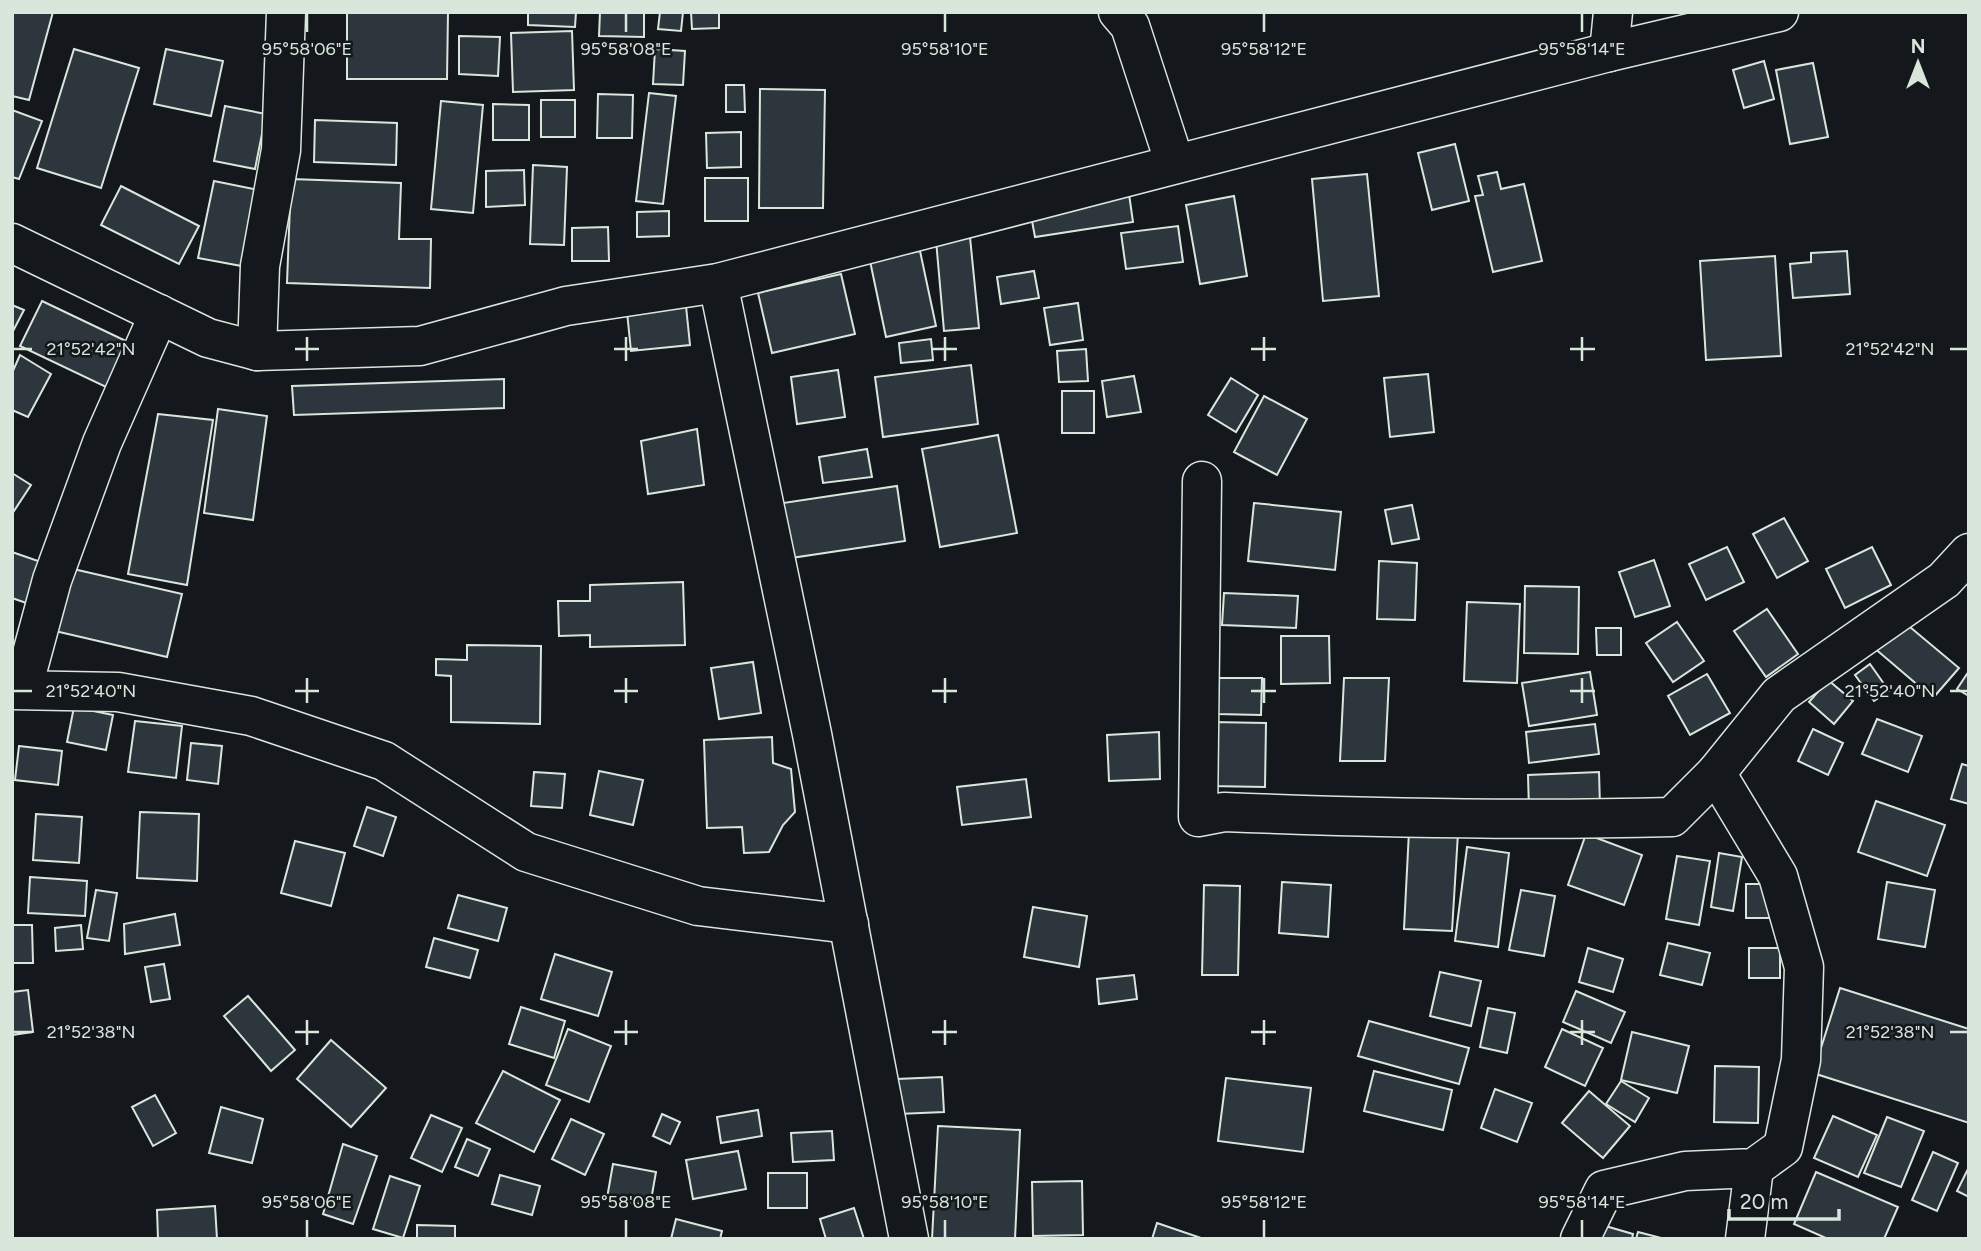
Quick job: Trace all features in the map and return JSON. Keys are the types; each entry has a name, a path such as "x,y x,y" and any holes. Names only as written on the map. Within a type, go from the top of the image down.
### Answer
{"street":[{"path":"257,351 260,266 281,150 286,12"},
{"path":"1118,12 1130,26 1175,164"},
{"path":"1609,52 1613,12"},
{"path":"12,243 208,338 257,351 420,346 566,306 718,284 1609,52 1779,12"},
{"path":"718,284 812,734 909,1239"},
{"path":"12,682 27,672 52,580 102,443 159,314"},
{"path":"1202,481 1198,817 1224,812 1396,818 1672,817 1716,773 1779,695 1944,580 1969,552"},
{"path":"12,690 118,692 251,716 384,761 526,852 698,906 849,924"},
{"path":"1580,1239 1605,1191 1685,1171 1754,1168 1783,1147 1801,1059 1804,967 1778,876 1716,773"},
{"path":"1745,1239 1754,1168"}],"building":[{"path":"12,12 53,12 29,100 12,96"},
{"path":"347,12 448,12 447,79 347,79"},
{"path":"528,12 576,12 575,27 528,25"},
{"path":"600,12 644,12 644,37 599,36"},
{"path":"660,12 683,12 681,31 658,29"},
{"path":"691,12 719,12 719,28 692,29"},
{"path":"572,31 574,90 513,92 511,33"},
{"path":"459,36 500,37 498,76 459,74"},
{"path":"74,49 139,68 101,188 37,168"},
{"path":"166,49 223,61 211,116 154,104"},
{"path":"655,49 685,51 683,85 653,84"},
{"path":"1764,61 1774,99 1744,108 1733,70"},
{"path":"1813,63 1828,137 1790,144 1776,70"},
{"path":"726,85 744,85 745,112 726,112"},
{"path":"760,89 825,90 823,208 759,208"},
{"path":"649,93 676,96 663,204 636,201"},
{"path":"598,94 633,95 632,138 597,138"},
{"path":"541,100 575,100 575,137 541,137"},
{"path":"441,101 483,105 473,213 431,209"},
{"path":"493,104 529,105 529,140 493,140"},
{"path":"225,106 266,114 255,169 214,161"},
{"path":"12,110 42,121 19,179 12,177"},
{"path":"315,120 397,123 396,165 314,162"},
{"path":"741,132 741,167 707,168 706,133"},
{"path":"1455,144 1469,201 1432,210 1418,153"},
{"path":"533,165 567,167 564,245 530,244"},
{"path":"524,170 525,205 486,207 486,171"},
{"path":"1497,172 1501,189 1524,184 1542,261 1493,272 1475,196 1483,195 1478,176"},
{"path":"1367,174 1379,296 1323,301 1312,179"},
{"path":"705,178 748,178 748,221 705,221"},
{"path":"291,179 401,183 399,239 431,239 430,288 287,283"},
{"path":"214,181 263,191 247,267 198,258"},
{"path":"121,186 199,226 179,264 101,225"},
{"path":"1129,194 1133,222 1035,237 1030,210"},
{"path":"1234,196 1247,276 1200,284 1186,205"},
{"path":"669,211 669,236 637,237 637,212"},
{"path":"1178,226 1183,262 1126,269 1121,233"},
{"path":"608,227 609,261 572,261 572,228"},
{"path":"970,237 979,328 944,331 936,240"},
{"path":"920,251 936,326 886,337 870,261"},
{"path":"1847,251 1850,294 1793,298 1790,264 1811,262 1811,253"},
{"path":"1775,256 1781,356 1706,360 1700,261"},
{"path":"1034,271 1039,298 1001,304 997,277"},
{"path":"841,274 855,334 772,353 758,293"},
{"path":"42,301 128,342 106,387 20,346"},
{"path":"1078,303 1083,340 1050,345 1044,308"},
{"path":"12,305 24,310 12,333"},
{"path":"686,306 690,345 631,351 627,312"},
{"path":"931,339 933,360 901,363 899,343"},
{"path":"1086,349 1088,381 1059,382 1057,351"},
{"path":"20,355 51,374 28,417 12,410 12,373"},
{"path":"971,365 978,424 883,437 875,377"},
{"path":"838,370 845,417 797,424 791,377"},
{"path":"1428,374 1434,432 1390,437 1384,378"},
{"path":"1134,376 1141,412 1107,417 1102,381"},
{"path":"1231,378 1258,395 1236,432 1208,415"},
{"path":"504,379 504,408 294,415 292,386"},
{"path":"1062,391 1094,391 1094,433 1062,433"},
{"path":"1264,396 1307,419 1277,475 1234,452"},
{"path":"218,409 267,416 253,520 204,513"},
{"path":"158,414 213,420 187,585 128,574"},
{"path":"697,429 704,485 648,494 641,441"},
{"path":"998,435 1017,533 940,547 922,449"},
{"path":"867,449 872,477 823,483 819,457"},
{"path":"12,473 31,485 12,514"},
{"path":"897,486 905,541 791,558 783,503"},
{"path":"1254,503 1341,512 1335,570 1248,561"},
{"path":"1412,505 1419,539 1392,544 1385,510"},
{"path":"1784,518 1808,561 1777,578 1753,534"},
{"path":"1727,547 1744,582 1706,600 1689,564"},
{"path":"1872,547 1891,585 1845,608 1826,569"},
{"path":"12,552 44,563 29,604 12,598"},
{"path":"1654,560 1670,606 1635,617 1619,572"},
{"path":"1379,561 1417,563 1415,620 1377,619"},
{"path":"69,568 182,594 167,657 55,631"},
{"path":"683,582 685,645 590,647 590,635 559,636 558,601 590,601 590,585"},
{"path":"1525,586 1579,587 1578,654 1524,653"},
{"path":"1224,593 1298,596 1296,628 1222,625"},
{"path":"1467,602 1520,604 1517,683 1464,681"},
{"path":"1767,609 1798,654 1766,677 1734,631"},
{"path":"1898,617 1959,668 1933,698 1873,647"},
{"path":"1677,622 1704,661 1673,682 1646,643"},
{"path":"1596,628 1621,628 1621,655 1597,655"},
{"path":"1281,636 1329,636 1330,683 1281,684"},
{"path":"467,645 541,646 540,724 451,722 451,676 436,675 436,659 467,660"},
{"path":"753,662 761,713 719,719 711,668"},
{"path":"1870,664 1889,691 1874,701 1855,675"},
{"path":"1969,671 1969,696 1957,689"},
{"path":"1590,672 1597,715 1529,726 1522,683"},
{"path":"1707,674 1730,713 1690,735 1668,696"},
{"path":"1218,678 1262,678 1261,715 1217,714"},
{"path":"1344,678 1389,678 1385,761 1340,761"},
{"path":"1828,680 1853,701 1834,724 1809,702"},
{"path":"74,707 113,715 106,750 67,742"},
{"path":"1877,719 1922,736 1908,772 1862,754"},
{"path":"135,721 182,726 176,778 128,772"},
{"path":"1211,722 1266,723 1265,787 1210,786"},
{"path":"1595,724 1599,754 1529,763 1526,732"},
{"path":"1813,729 1843,743 1828,775 1798,761"},
{"path":"1159,732 1160,779 1109,781 1107,735"},
{"path":"772,737 773,763 791,769 795,812 783,825 769,852 744,853 742,827 707,828 704,740"},
{"path":"191,743 222,746 218,784 187,780"},
{"path":"19,746 62,751 58,785 15,780"},
{"path":"1962,764 1969,766 1969,804 1951,799"},
{"path":"599,771 643,780 633,825 590,815"},
{"path":"534,772 565,774 562,808 531,806"},
{"path":"1599,772 1600,806 1529,810 1528,775"},
{"path":"1026,779 1031,817 962,825 957,787"},
{"path":"1876,801 1945,825 1927,876 1858,852"},
{"path":"367,807 396,817 383,856 354,846"},
{"path":"140,812 199,814 197,881 137,878"},
{"path":"36,814 82,817 79,863 33,860"},
{"path":"1409,831 1458,833 1452,931 1404,929"},
{"path":"1586,834 1642,855 1624,905 1568,885"},
{"path":"295,841 345,853 331,906 281,893"},
{"path":"1467,847 1509,853 1498,947 1455,941"},
{"path":"1719,853 1742,857 1733,911 1711,907"},
{"path":"1677,856 1710,861 1699,925 1666,919"},
{"path":"30,877 87,881 85,916 28,913"},
{"path":"1282,882 1331,885 1328,937 1279,933"},
{"path":"1887,882 1935,890 1925,947 1878,939"},
{"path":"1746,884 1773,884 1773,918 1746,918"},
{"path":"1204,885 1240,886 1238,975 1202,975"},
{"path":"96,890 117,893 109,941 87,938"},
{"path":"1521,890 1555,896 1544,956 1509,950"},
{"path":"458,895 507,908 498,941 448,928"},
{"path":"1033,907 1087,916 1079,967 1024,957"},
{"path":"175,914 180,945 125,954 124,924"},
{"path":"12,925 32,925 33,963 12,963"},
{"path":"81,925 83,949 56,951 55,928"},
{"path":"434,938 478,950 470,978 426,967"},
{"path":"1668,943 1710,953 1702,985 1660,975"},
{"path":"1588,948 1623,959 1613,992 1579,982"},
{"path":"1749,948 1780,948 1780,978 1749,978"},
{"path":"555,954 612,972 598,1016 541,999"},
{"path":"164,964 170,999 151,1002 145,967"},
{"path":"1440,972 1481,981 1471,1026 1430,1016"},
{"path":"1134,975 1137,999 1099,1004 1097,979"},
{"path":"1840,988 1969,1029 1969,1123 1813,1073"},
{"path":"28,990 33,1032 12,1035 12,992"},
{"path":"1576,991 1625,1012 1611,1043 1563,1022"},
{"path":"248,996 295,1050 271,1071 224,1016"},
{"path":"521,1007 565,1021 554,1058 509,1044"},
{"path":"1488,1008 1515,1013 1507,1053 1480,1047"},
{"path":"1369,1021 1469,1048 1459,1084 1358,1056"},
{"path":"568,1029 611,1046 589,1102 546,1085"},
{"path":"1562,1029 1603,1048 1585,1086 1545,1067"},
{"path":"1632,1032 1689,1046 1677,1093 1621,1080"},
{"path":"331,1040 386,1088 351,1127 297,1079"},
{"path":"1715,1066 1759,1067 1758,1123 1714,1122"},
{"path":"503,1071 560,1100 534,1152 476,1123"},
{"path":"1374,1071 1452,1090 1443,1130 1364,1111"},
{"path":"942,1077 944,1112 898,1114 897,1079"},
{"path":"1226,1078 1311,1088 1303,1152 1218,1141"},
{"path":"1621,1081 1649,1098 1635,1122 1606,1104"},
{"path":"1495,1089 1532,1103 1517,1142 1481,1128"},
{"path":"1589,1091 1630,1126 1603,1158 1562,1123"},
{"path":"155,1095 176,1133 153,1146 132,1107"},
{"path":"221,1107 263,1119 252,1163 209,1153"},
{"path":"758,1110 762,1136 721,1143 717,1117"},
{"path":"662,1114 680,1122 670,1144 653,1136"},
{"path":"431,1115 462,1128 442,1172 411,1158"},
{"path":"1833,1116 1877,1135 1858,1177 1814,1158"},
{"path":"1887,1117 1924,1131 1901,1187 1864,1173"},
{"path":"571,1119 604,1134 585,1175 552,1159"},
{"path":"938,1126 1020,1130 1015,1239 932,1239"},
{"path":"832,1131 834,1160 793,1162 791,1133"},
{"path":"467,1139 490,1149 478,1176 455,1167"},
{"path":"343,1144 377,1156 353,1224 323,1214"},
{"path":"738,1151 746,1189 693,1199 686,1160"},
{"path":"1933,1152 1958,1163 1937,1211 1912,1200"},
{"path":"613,1164 656,1172 650,1206 607,1198"},
{"path":"1969,1167 1969,1197 1957,1191"},
{"path":"1816,1172 1898,1207 1884,1239 1828,1239 1794,1224"},
{"path":"768,1173 807,1173 807,1208 768,1208"},
{"path":"500,1175 540,1186 532,1215 492,1204"},
{"path":"390,1176 420,1186 403,1238 373,1229"},
{"path":"1082,1181 1083,1235 1033,1236 1032,1182"},
{"path":"215,1206 217,1239 158,1239 157,1210"},
{"path":"854,1208 864,1239 826,1239 820,1219"},
{"path":"676,1219 722,1231 720,1239 671,1239"},
{"path":"1157,1223 1201,1238 1201,1239 1152,1239"},
{"path":"417,1225 455,1226 455,1239 417,1239"},
{"path":"1602,1225 1633,1234 1632,1239 1598,1239"},
{"path":"1638,1232 1665,1239 1636,1239"}]}
